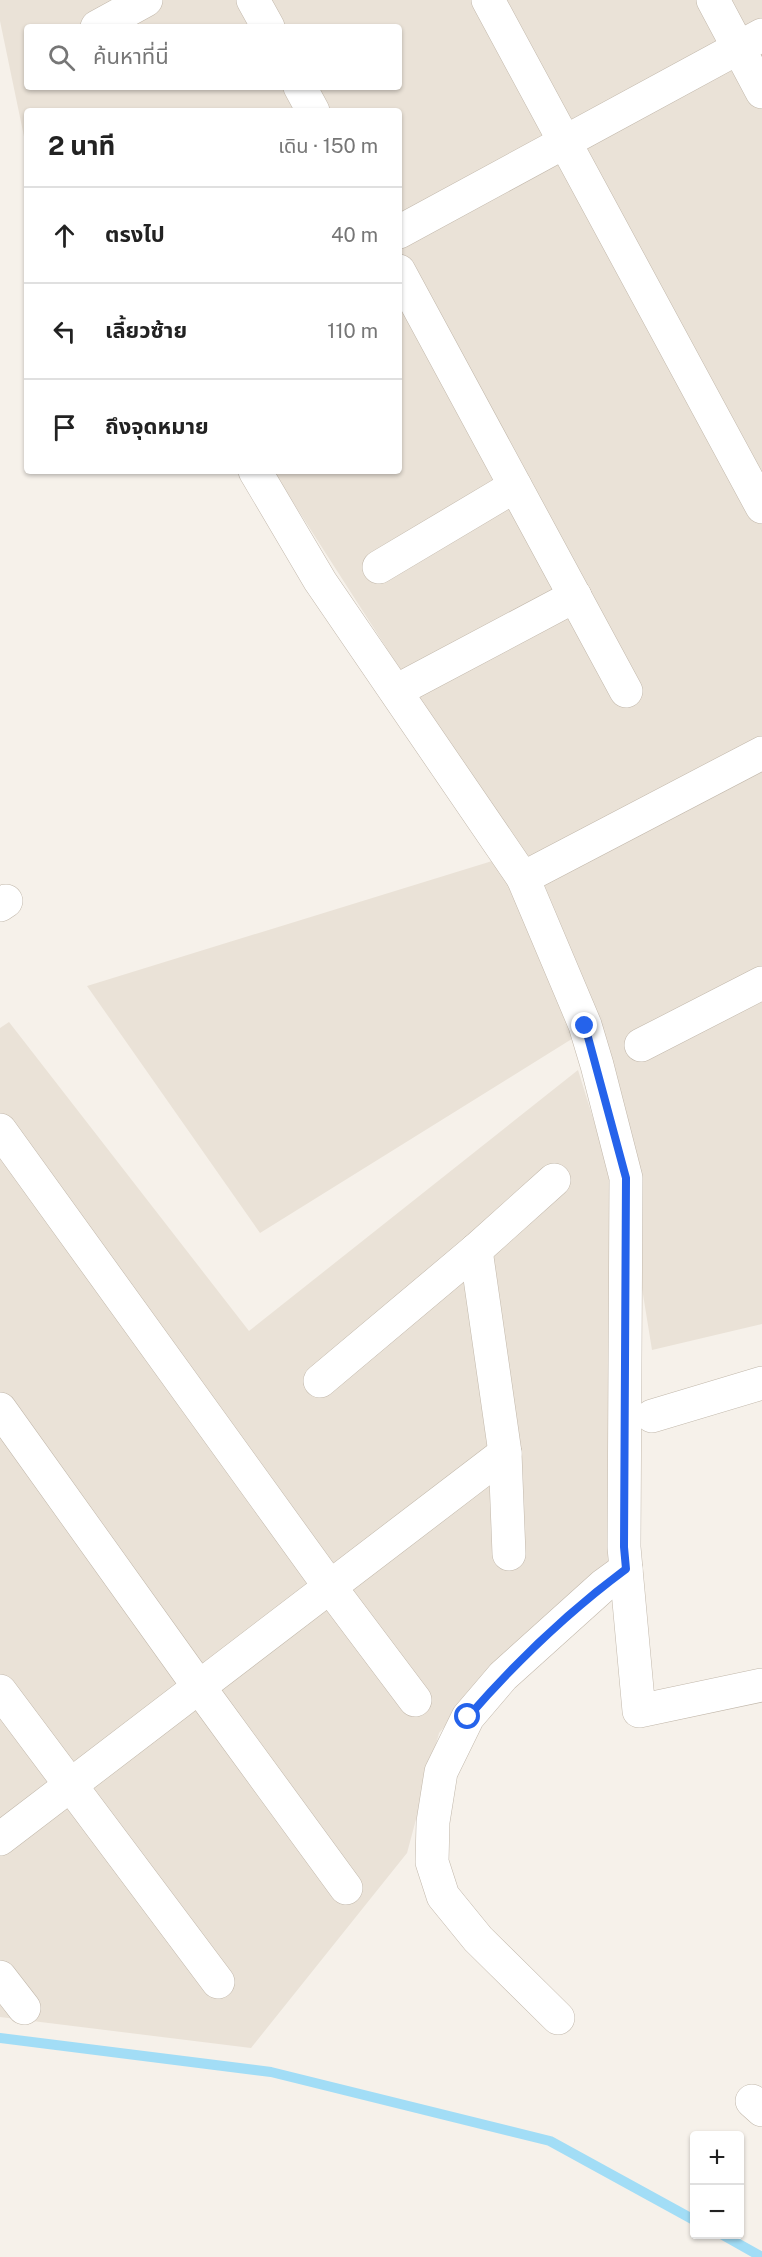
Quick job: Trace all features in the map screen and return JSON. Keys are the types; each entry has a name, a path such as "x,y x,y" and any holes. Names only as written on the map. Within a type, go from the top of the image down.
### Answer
{"street":[{"path":"102,24 146,0"},
{"path":"253,0 266,24"},
{"path":"488,0 762,507"},
{"path":"713,0 750,42 762,92"},
{"path":"402,230 750,42"},
{"path":"302,90 311,108"},
{"path":"402,284 410,318 515,486 626,691"},
{"path":"257,474 320,581 523,878 585,1026 626,1178 624,1547 639,1711 762,1685"},
{"path":"379,567 515,486"},
{"path":"396,691 575,596"},
{"path":"523,878 762,753"},
{"path":"641,1045 762,983"},
{"path":"0,1130 330,1587 415,1700"},
{"path":"320,1381 476,1250 554,1180"},
{"path":"476,1250 505,1453 509,1554"},
{"path":"652,1416 762,1383"},
{"path":"0,1409 346,1888"},
{"path":"0,1839 505,1453"},
{"path":"558,2018 478,1939 443,1896 432,1862 433,1822 441,1772 468,1717 503,1676 595,1593 626,1569"},
{"path":"0,1691 218,1982"},
{"path":"0,1977 24,2008"}],"shaded area":[{"path":"0,0 762,0 762,1324 652,1350 599,1022 260,1233 87,986 518,853 275,474 402,474 402,108 24,108 24,137 0,21"},
{"path":"9,1022 249,1331 578,1070 615,1189 612,1558 483,1683 439,1733 407,1853 251,2048 0,2017 0,1028"}],"waterway":[{"path":"0,2038 271,2072 550,2141 690,2218"},
{"path":"730,2239 762,2257"}],"route":[{"path":"468,1717 503,1676 604,1585 626,1569 624,1547 626,1178 585,1026"}]}
